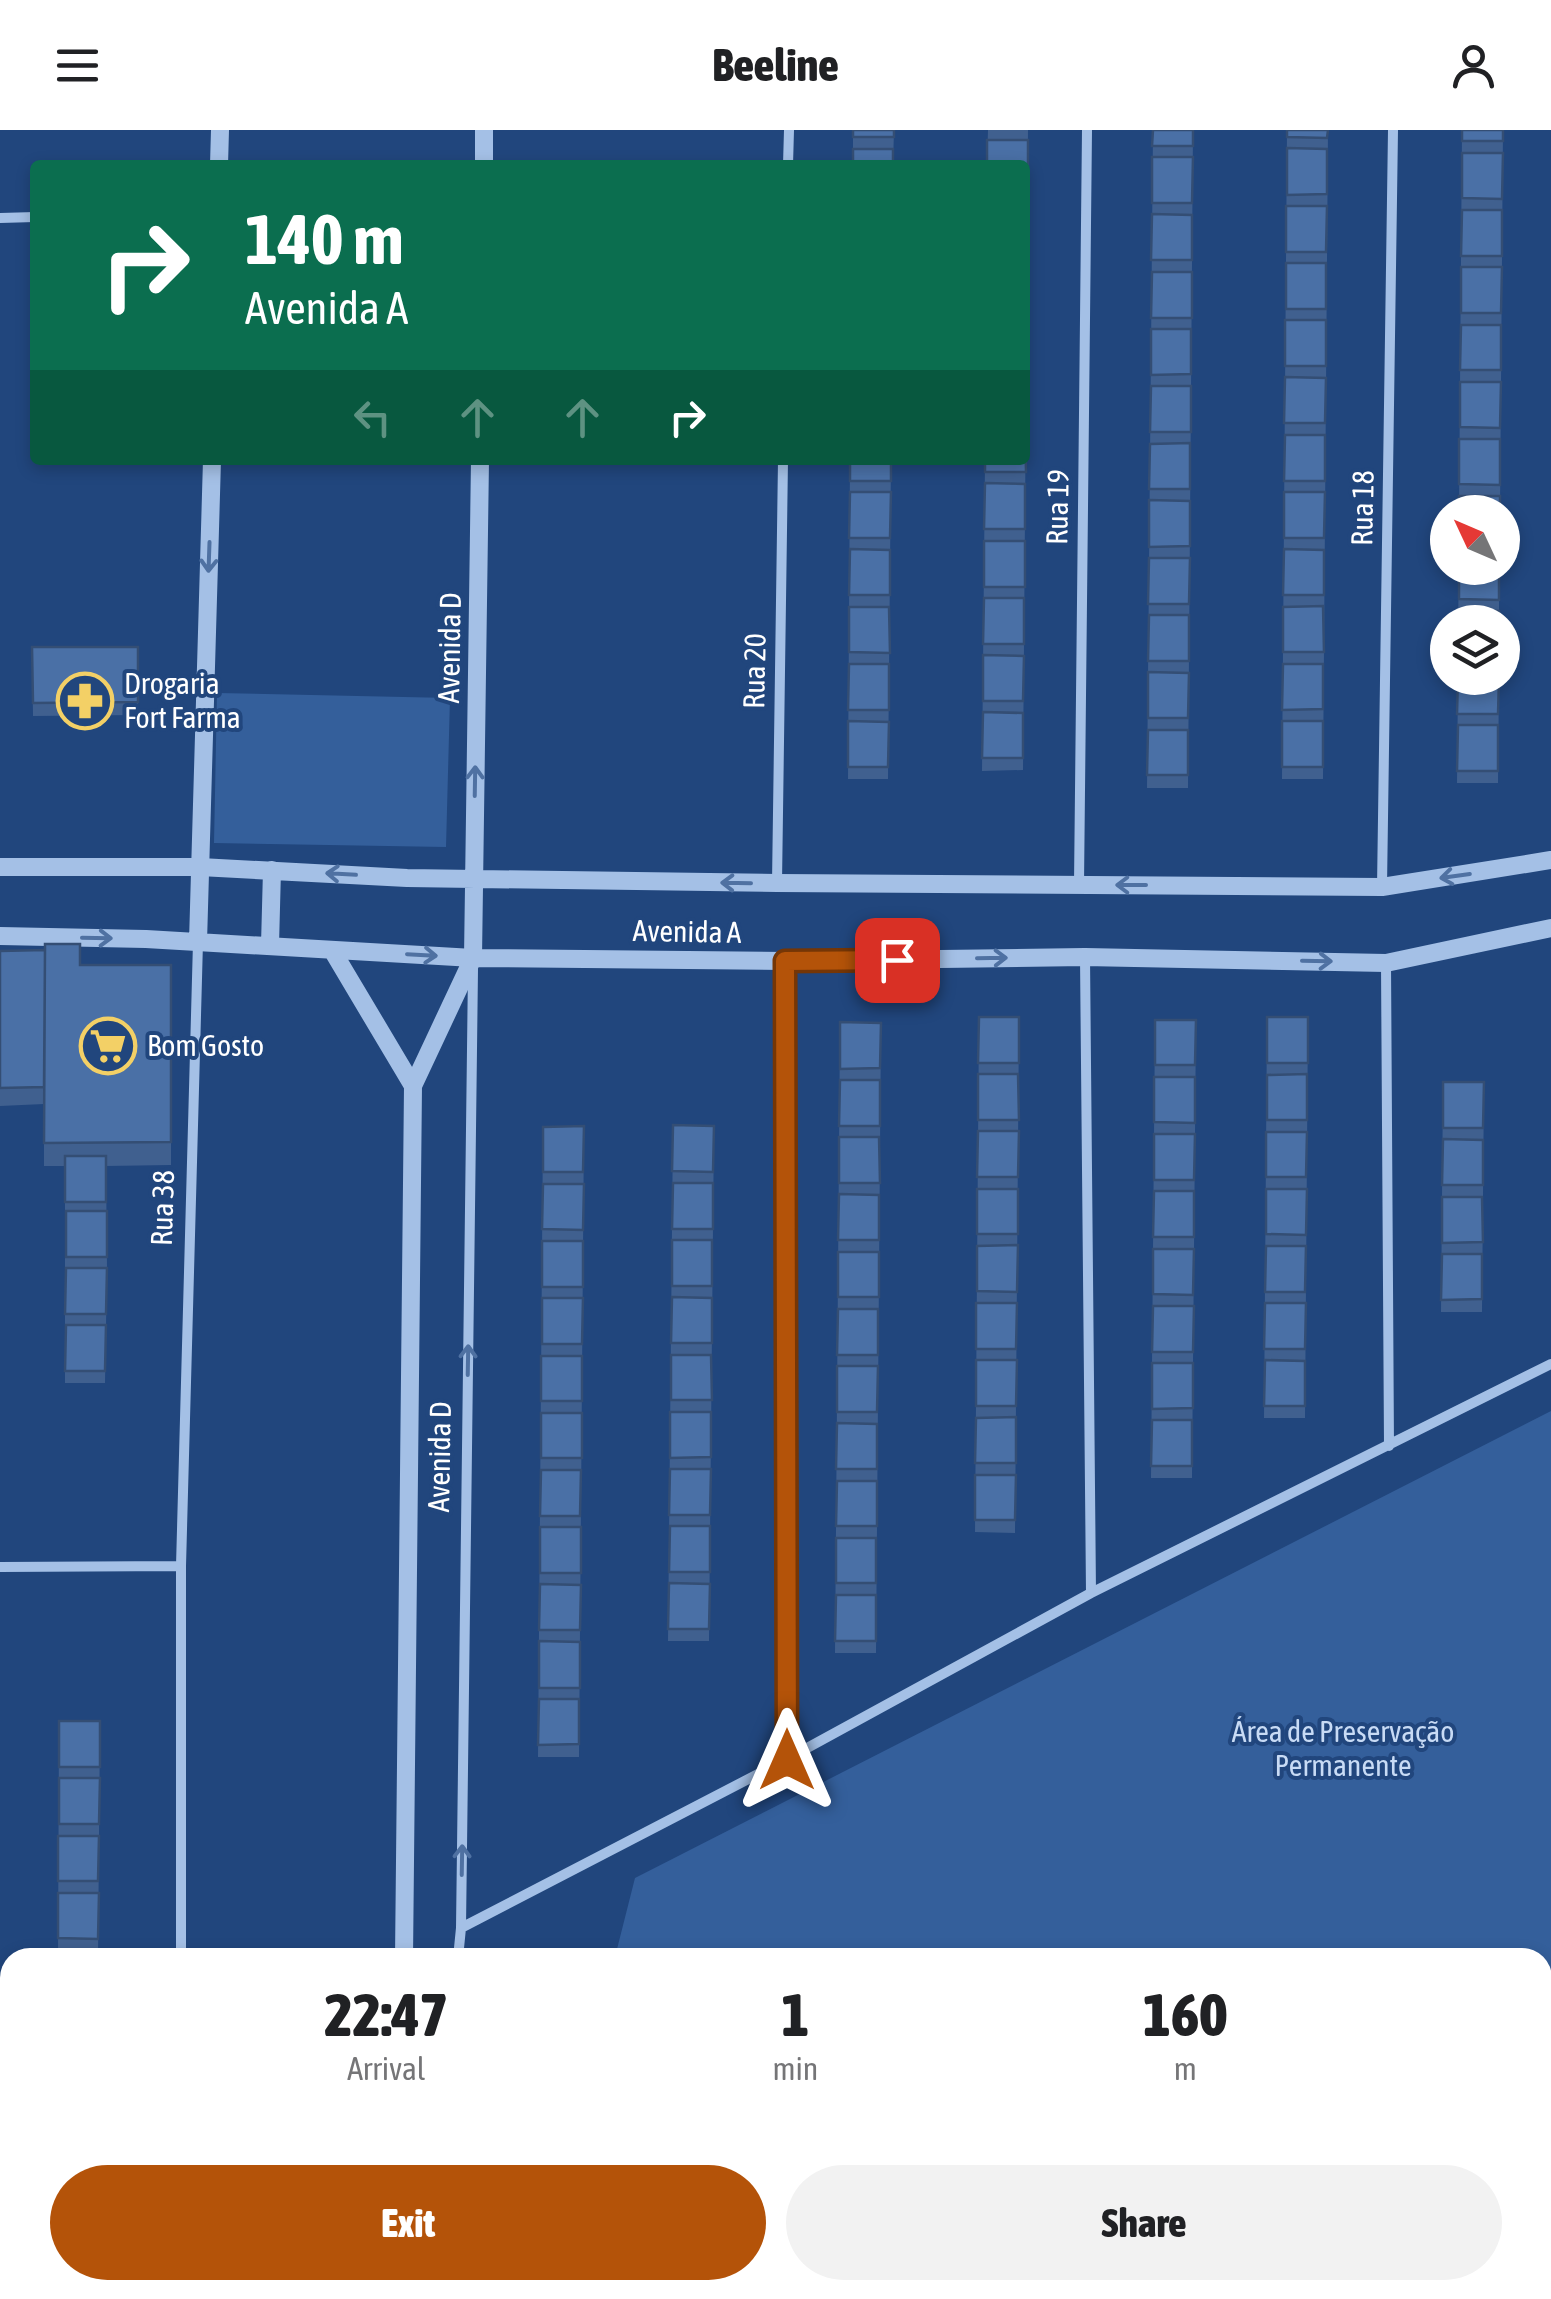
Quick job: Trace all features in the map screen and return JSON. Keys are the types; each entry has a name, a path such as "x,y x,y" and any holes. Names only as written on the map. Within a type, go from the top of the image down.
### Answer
{"street":[{"path":"220,130 220,160"},
{"path":"484,130 484,160"},
{"path":"788,160 789,130"},
{"name":"Rua 19","path":"1080,885 1087,130"},
{"name":"Rua 18","path":"1382,887 1393,130"},
{"path":"0,218 30,217"},
{"name":"Rua 38","path":"181,1948 180,1566 212,465"},
{"name":"Avenida D","path":"459,1948 480,465"},
{"name":"Rua 20","path":"777,884 783,465"},
{"name":"Avenida A","path":"0,868 200,866 474,878 777,884 1382,887 1551,860"},
{"path":"270,945 272,870"},
{"name":"Avenida A","path":"0,936 270,945 473,958 785,961 1084,957 1386,962 1551,928"},
{"path":"332,950 412,1086"},
{"path":"1084,957 1090,1592"},
{"name":"Avenida D","path":"404,1948 412,1086 473,958"},
{"path":"785,961 787,1760"},
{"path":"1386,962 1389,1446"},
{"path":"461,1928 787,1760 1090,1592 1551,1364"},
{"path":"0,1568 180,1566"}],"green space":[{"path":"217,693 450,698 446,847 214,843"},
{"name":"Área de Preservação Permanente","path":"1551,1411 1551,1948 617,1948 635,1878"}],"building":[{"path":"853,130 894,130 894,137 853,137"},
{"path":"1153,130 1193,130 1193,146 1152,146"},
{"path":"1287,130 1328,130 1327,138 1287,137"},
{"path":"1462,130 1503,130 1503,141 1462,141"},
{"path":"987,140 1028,140 1028,160 987,160"},
{"path":"1287,148 1327,149 1327,194 1287,195"},
{"path":"853,149 893,149 893,160 853,160"},
{"path":"1462,153 1503,153 1502,199 1462,198"},
{"path":"1152,157 1193,157 1192,203 1152,203"},
{"path":"1286,206 1327,206 1326,252 1286,252"},
{"path":"1462,210 1502,210 1502,256 1461,256"},
{"path":"1152,214 1192,215 1192,260 1151,260"},
{"path":"1286,263 1326,263 1326,309 1286,309"},
{"path":"1461,267 1502,267 1501,313 1461,313"},
{"path":"1152,272 1192,272 1192,318 1151,318"},
{"path":"1285,320 1326,320 1326,366 1285,366"},
{"path":"1461,325 1501,325 1501,370 1460,370"},
{"path":"1151,329 1191,329 1191,374 1151,375"},
{"path":"1285,377 1326,378 1325,423 1284,423"},
{"path":"1460,382 1501,382 1500,428 1460,427"},
{"path":"1151,386 1191,386 1191,432 1150,432"},
{"path":"1285,435 1325,435 1325,481 1284,481"},
{"path":"1459,439 1500,439 1500,485 1459,484"},
{"path":"1190,443 1190,489 1149,489 1150,444"},
{"path":"850,465 891,465 891,481 850,481"},
{"path":"985,465 1026,465 1026,472 985,472"},
{"path":"985,483 1025,484 1025,529 984,529"},
{"path":"850,492 891,492 890,538 849,538"},
{"path":"1284,492 1325,492 1324,538 1284,538"},
{"path":"1149,500 1190,501 1190,546 1149,547"},
{"path":"984,541 1025,541 1025,587 984,587"},
{"path":"850,549 890,550 890,595 849,595"},
{"path":"1284,549 1324,550 1324,595 1283,595"},
{"path":"1149,558 1190,558 1189,604 1148,604"},
{"path":"1459,585 1499,585 1499,600 1459,599"},
{"path":"984,598 1024,598 1024,644 983,644"},
{"path":"1323,606 1324,652 1283,652 1283,607"},
{"path":"849,607 889,607 890,653 849,652"},
{"path":"1149,615 1189,615 1189,661 1148,661"},
{"path":"32,647 138,647 138,702 33,703"},
{"path":"983,655 1024,656 1023,701 983,701"},
{"path":"849,664 889,664 889,710 848,710"},
{"path":"1283,664 1323,664 1323,709 1282,710"},
{"path":"1148,672 1189,673 1188,718 1148,718"},
{"path":"1458,695 1499,695 1498,714 1457,714"},
{"path":"983,712 1023,713 1023,758 982,758"},
{"path":"848,721 889,722 888,767 848,767"},
{"path":"1282,721 1323,721 1323,767 1282,767"},
{"path":"1458,725 1498,725 1498,771 1457,771"},
{"path":"1148,730 1188,730 1188,775 1147,775"},
{"name":"Bom Gosto","path":"45,944 80,944 80,965 171,965 171,1142 44,1143"},
{"path":"45,950 44,1087 0,1088 0,951"},
{"path":"979,1017 1019,1017 1019,1063 978,1063"},
{"path":"1267,1017 1308,1017 1308,1063 1267,1063"},
{"path":"1155,1020 1196,1020 1195,1065 1155,1065"},
{"path":"840,1022 881,1023 880,1068 840,1069"},
{"path":"978,1074 1018,1074 1019,1120 978,1120"},
{"path":"1307,1074 1307,1120 1267,1120 1267,1075"},
{"path":"1154,1077 1195,1077 1195,1123 1154,1122"},
{"path":"840,1080 880,1080 880,1126 839,1126"},
{"path":"1443,1082 1484,1082 1483,1128 1443,1128"},
{"path":"673,1125 714,1126 713,1172 672,1171"},
{"path":"584,1126 583,1172 543,1172 543,1127"},
{"path":"978,1131 1019,1131 1018,1177 977,1177"},
{"path":"1266,1132 1307,1132 1306,1177 1266,1177"},
{"path":"1154,1134 1195,1134 1194,1180 1154,1180"},
{"path":"839,1137 879,1137 880,1183 839,1183"},
{"path":"1443,1139 1483,1140 1483,1185 1442,1185"},
{"path":"65,1156 106,1156 106,1202 65,1202"},
{"path":"673,1183 713,1183 713,1229 672,1229"},
{"path":"543,1184 584,1184 583,1230 542,1229"},
{"path":"977,1189 1018,1189 1018,1234 977,1234"},
{"path":"1266,1189 1307,1189 1306,1235 1266,1234"},
{"path":"1154,1191 1194,1191 1194,1237 1153,1237"},
{"path":"839,1194 879,1195 879,1240 838,1240"},
{"path":"1442,1197 1482,1197 1483,1242 1442,1243"},
{"path":"66,1211 107,1211 107,1257 66,1257"},
{"path":"672,1240 712,1240 712,1286 672,1286"},
{"path":"542,1241 583,1241 583,1287 542,1287"},
{"path":"1018,1245 1017,1292 977,1291 977,1246"},
{"path":"1266,1246 1306,1246 1305,1292 1265,1292"},
{"path":"1153,1249 1194,1249 1193,1295 1153,1294"},
{"path":"838,1252 879,1252 879,1297 838,1297"},
{"path":"1442,1254 1482,1254 1482,1299 1441,1300"},
{"path":"66,1268 107,1268 106,1314 65,1314"},
{"path":"672,1297 712,1298 712,1343 671,1343"},
{"path":"542,1298 583,1298 582,1344 542,1344"},
{"path":"976,1303 1017,1303 1016,1349 976,1349"},
{"path":"1265,1303 1306,1303 1305,1349 1264,1349"},
{"path":"1153,1306 1194,1306 1193,1352 1152,1352"},
{"path":"838,1309 878,1309 878,1355 837,1355"},
{"path":"66,1325 106,1325 105,1371 65,1371"},
{"path":"671,1355 711,1355 712,1400 671,1400"},
{"path":"541,1356 582,1356 582,1401 541,1401"},
{"path":"976,1360 1017,1360 1016,1406 976,1406"},
{"path":"1265,1360 1305,1361 1305,1406 1264,1406"},
{"path":"1152,1363 1193,1363 1193,1408 1152,1409"},
{"path":"837,1366 878,1366 877,1412 837,1412"},
{"path":"670,1412 711,1412 711,1457 670,1458"},
{"path":"541,1413 582,1413 582,1458 541,1458"},
{"path":"1016,1417 1016,1463 975,1463 976,1418"},
{"path":"1152,1420 1192,1420 1192,1466 1151,1466"},
{"path":"837,1423 877,1424 877,1469 836,1469"},
{"path":"670,1469 711,1469 710,1515 669,1515"},
{"path":"541,1470 581,1470 580,1516 540,1516"},
{"path":"975,1475 1016,1475 1015,1520 975,1520"},
{"path":"837,1481 877,1481 877,1526 836,1526"},
{"path":"670,1526 710,1526 710,1572 669,1572"},
{"path":"540,1527 581,1527 581,1573 540,1573"},
{"path":"836,1538 876,1538 876,1583 836,1583"},
{"path":"669,1583 710,1584 709,1629 668,1629"},
{"path":"540,1584 581,1585 580,1630 539,1630"},
{"path":"836,1595 876,1595 876,1641 835,1641"},
{"path":"539,1641 580,1642 580,1688 539,1688"},
{"path":"539,1699 579,1699 579,1744 538,1745"},
{"path":"59,1721 100,1721 100,1767 59,1767"},
{"path":"59,1778 100,1778 99,1824 59,1824"},
{"path":"58,1836 99,1836 98,1881 58,1881"},
{"path":"58,1893 99,1893 98,1939 58,1938"}],"place":[{"name":"Drogaria Fort Farma","path":"85,701"},
{"name":"Bom Gosto","path":"108,1046"}],"route":[{"path":"787,1760 785,961 897,960"}]}
